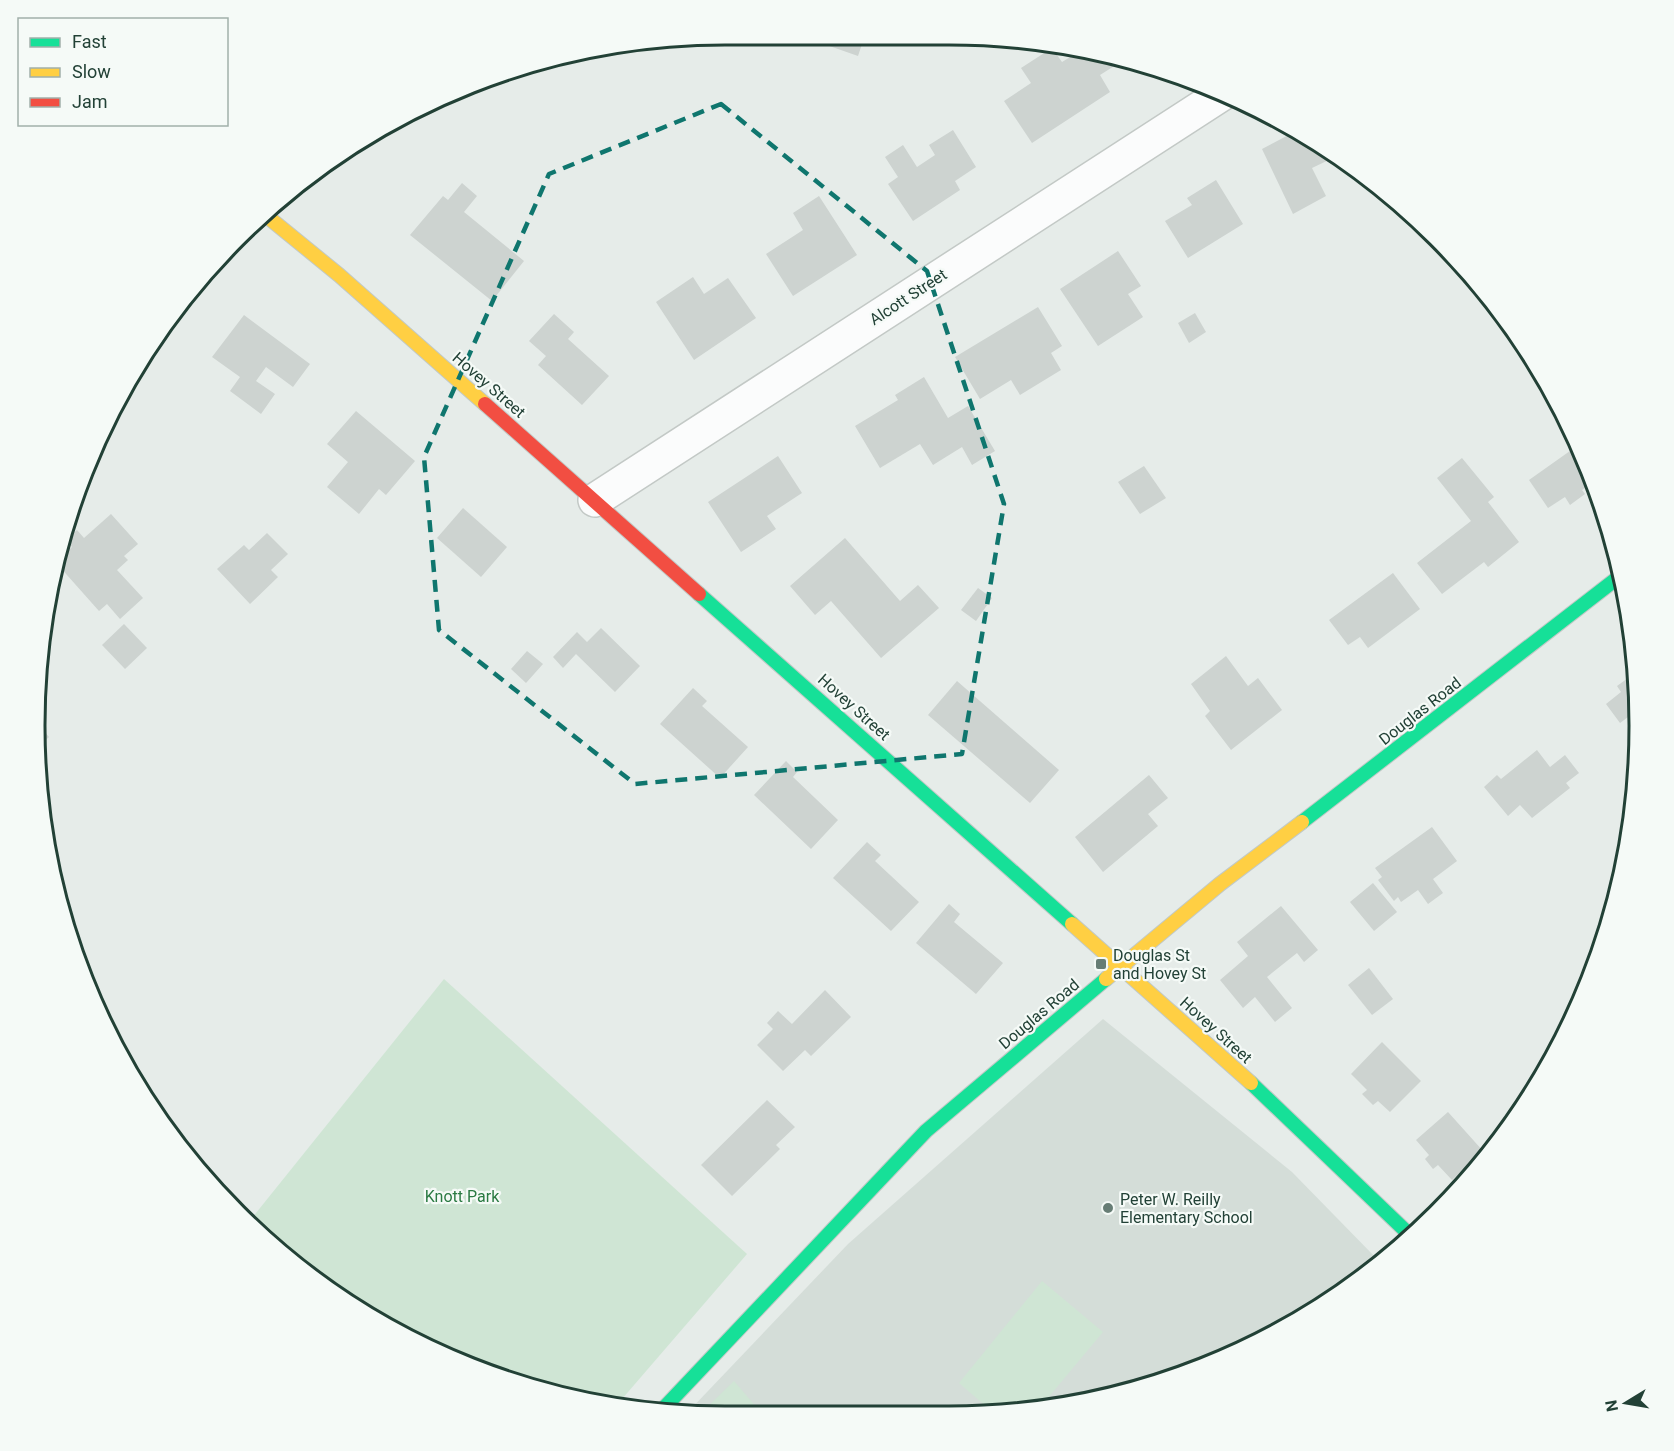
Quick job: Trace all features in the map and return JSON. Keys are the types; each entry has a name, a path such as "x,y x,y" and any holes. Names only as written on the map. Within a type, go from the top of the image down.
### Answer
{"street":[{"name":"Alcott Street","path":"595,500 1214,99"},
{"name":"Hovey Street","path":"271,219 339,275 595,500 1266,1096 1405,1230"},
{"name":"Douglas Road","path":"668,1404 926,1131 1220,884 1411,740 1613,581"}],"highlighted area":[{"path":"721,104 927,271 1004,504 962,754 635,784 439,630 424,457 549,174"}],"shaded area":[{"name":"Peter W. Reilly Elementary School","path":"1103,1019 1292,1172 1374,1256 1327,1291 1249,1336 1167,1370 1081,1393 993,1405 694,1405 848,1244"}],"green space":[{"name":"Knott Park","path":"444,979 747,1254 623,1398 549,1383 507,1370 425,1336 347,1291 311,1265 254,1216"},
{"path":"1042,1281 1103,1332 1048,1398 985,1405 959,1383"},
{"path":"734,1381 755,1406 726,1406 709,1406"}],"building":[{"path":"827,45 862,45 858,56"},
{"path":"1045,52 1056,54 1062,62 1071,56 1115,66 1100,75 1110,92 1032,143 1004,101 1031,83 1021,68"},
{"path":"953,130 976,167 955,181 960,190 913,221 888,184 898,177 885,157 903,145 917,167 935,155 929,145"},
{"path":"1288,135 1328,160 1312,168 1326,196 1293,214 1262,149"},
{"path":"1216,180 1243,224 1188,258 1165,221 1192,205 1187,198"},
{"path":"462,183 477,196 464,212 524,261 492,301 410,235 443,196 448,200"},
{"path":"819,196 857,255 793,296 766,254 803,230 793,213"},
{"path":"1118,251 1141,286 1128,294 1143,317 1098,346 1060,289"},
{"path":"693,277 704,294 728,278 756,318 694,360 656,302"},
{"path":"1038,307 1062,346 1051,353 1061,370 1020,395 1011,380 980,399 955,357"},
{"path":"1195,313 1206,332 1189,343 1178,323"},
{"path":"554,314 574,332 568,339 609,376 582,405 538,365 546,356 529,341"},
{"path":"244,315 310,364 293,387 266,367 256,381 275,394 261,414 230,391 240,377 212,357"},
{"path":"924,377 948,418 968,406 995,451 972,465 962,447 933,465 920,444 880,468 855,426 898,400 895,395"},
{"path":"356,411 415,461 386,495 379,489 359,514 327,487 348,462 327,444"},
{"path":"1571,451 1586,487 1582,490 1585,494 1570,505 1565,497 1548,508 1529,480"},
{"path":"778,456 802,493 767,516 776,529 741,552 708,502"},
{"path":"1462,458 1494,497 1488,502 1519,542 1488,567 1484,562 1442,594 1417,563 1471,521 1437,478"},
{"path":"1144,466 1166,498 1140,514 1118,482"},
{"path":"463,508 507,547 481,577 437,538"},
{"path":"111,514 138,544 124,556 128,560 117,570 143,598 120,619 107,604 99,611 63,571 68,551 72,547 70,544 73,534 77,530 84,538"},
{"path":"267,533 288,554 271,570 278,577 250,604 217,569 244,545 249,550"},
{"path":"845,538 900,601 918,585 939,608 881,658 831,601 815,615 790,586"},
{"path":"1393,573 1420,609 1368,648 1360,637 1348,645 1329,620"},
{"path":"978,588 992,598 976,621 961,610"},
{"path":"124,624 147,648 125,669 102,645"},
{"path":"601,628 640,666 615,692 576,654 563,668 553,657 577,632 587,642"},
{"path":"527,651 543,664 526,683 511,669"},
{"path":"1226,656 1248,686 1258,678 1282,710 1231,750 1205,716 1210,711 1191,684"},
{"path":"1628,678 1629,716 1620,723 1606,704 1621,692 1617,686"},
{"path":"957,681 1059,770 1030,803 928,715"},
{"path":"693,688 707,701 702,706 748,747 720,778 660,724"},
{"path":"1537,750 1550,767 1565,755 1579,773 1566,783 1570,788 1532,818 1520,805 1508,816 1484,787 1497,775 1501,779"},
{"path":"786,761 797,772 793,777 838,820 811,849 754,795"},
{"path":"1149,775 1168,798 1148,814 1158,826 1103,872 1075,837"},
{"path":"1432,827 1457,861 1433,879 1443,893 1428,904 1418,890 1401,902 1398,897 1394,901 1378,880 1382,877 1375,868"},
{"path":"867,842 881,855 875,861 919,902 891,931 833,878"},
{"path":"1373,883 1397,912 1374,931 1350,902"},
{"path":"949,904 960,914 954,922 1003,963 976,994 916,943"},
{"path":"1281,906 1318,950 1304,962 1297,953 1267,977 1292,1008 1275,1022 1255,997 1243,1008 1220,980 1248,956 1237,942"},
{"path":"1369,968 1393,999 1372,1015 1348,985"},
{"path":"825,990 851,1017 811,1056 805,1050 783,1071 757,1045 773,1029 767,1023 778,1011 792,1024"},
{"path":"1382,1042 1421,1081 1390,1112 1378,1101 1373,1105 1362,1094 1367,1090 1351,1074"},
{"path":"767,1100 795,1127 776,1145 780,1149 732,1196 701,1165"},
{"path":"1448,1112 1481,1149 1452,1180 1438,1165 1433,1169 1425,1159 1429,1155 1416,1140"}],"traffic: fast":[{"path":"1302,822 1613,581"},
{"path":"699,594 1072,924"},
{"path":"668,1404 926,1131 1106,979"},
{"path":"1251,1083 1405,1230"}],"traffic: slow":[{"path":"271,219 339,275 485,404"},
{"path":"1106,979 1220,884 1302,822"},
{"path":"1072,924 1251,1083"}],"traffic: jam":[{"path":"485,404 699,594"}],"place":[{"name":"Douglas St and Hovey St","path":"1101,964"},
{"name":"Peter W. Reilly Elementary School","path":"1108,1208"}]}
